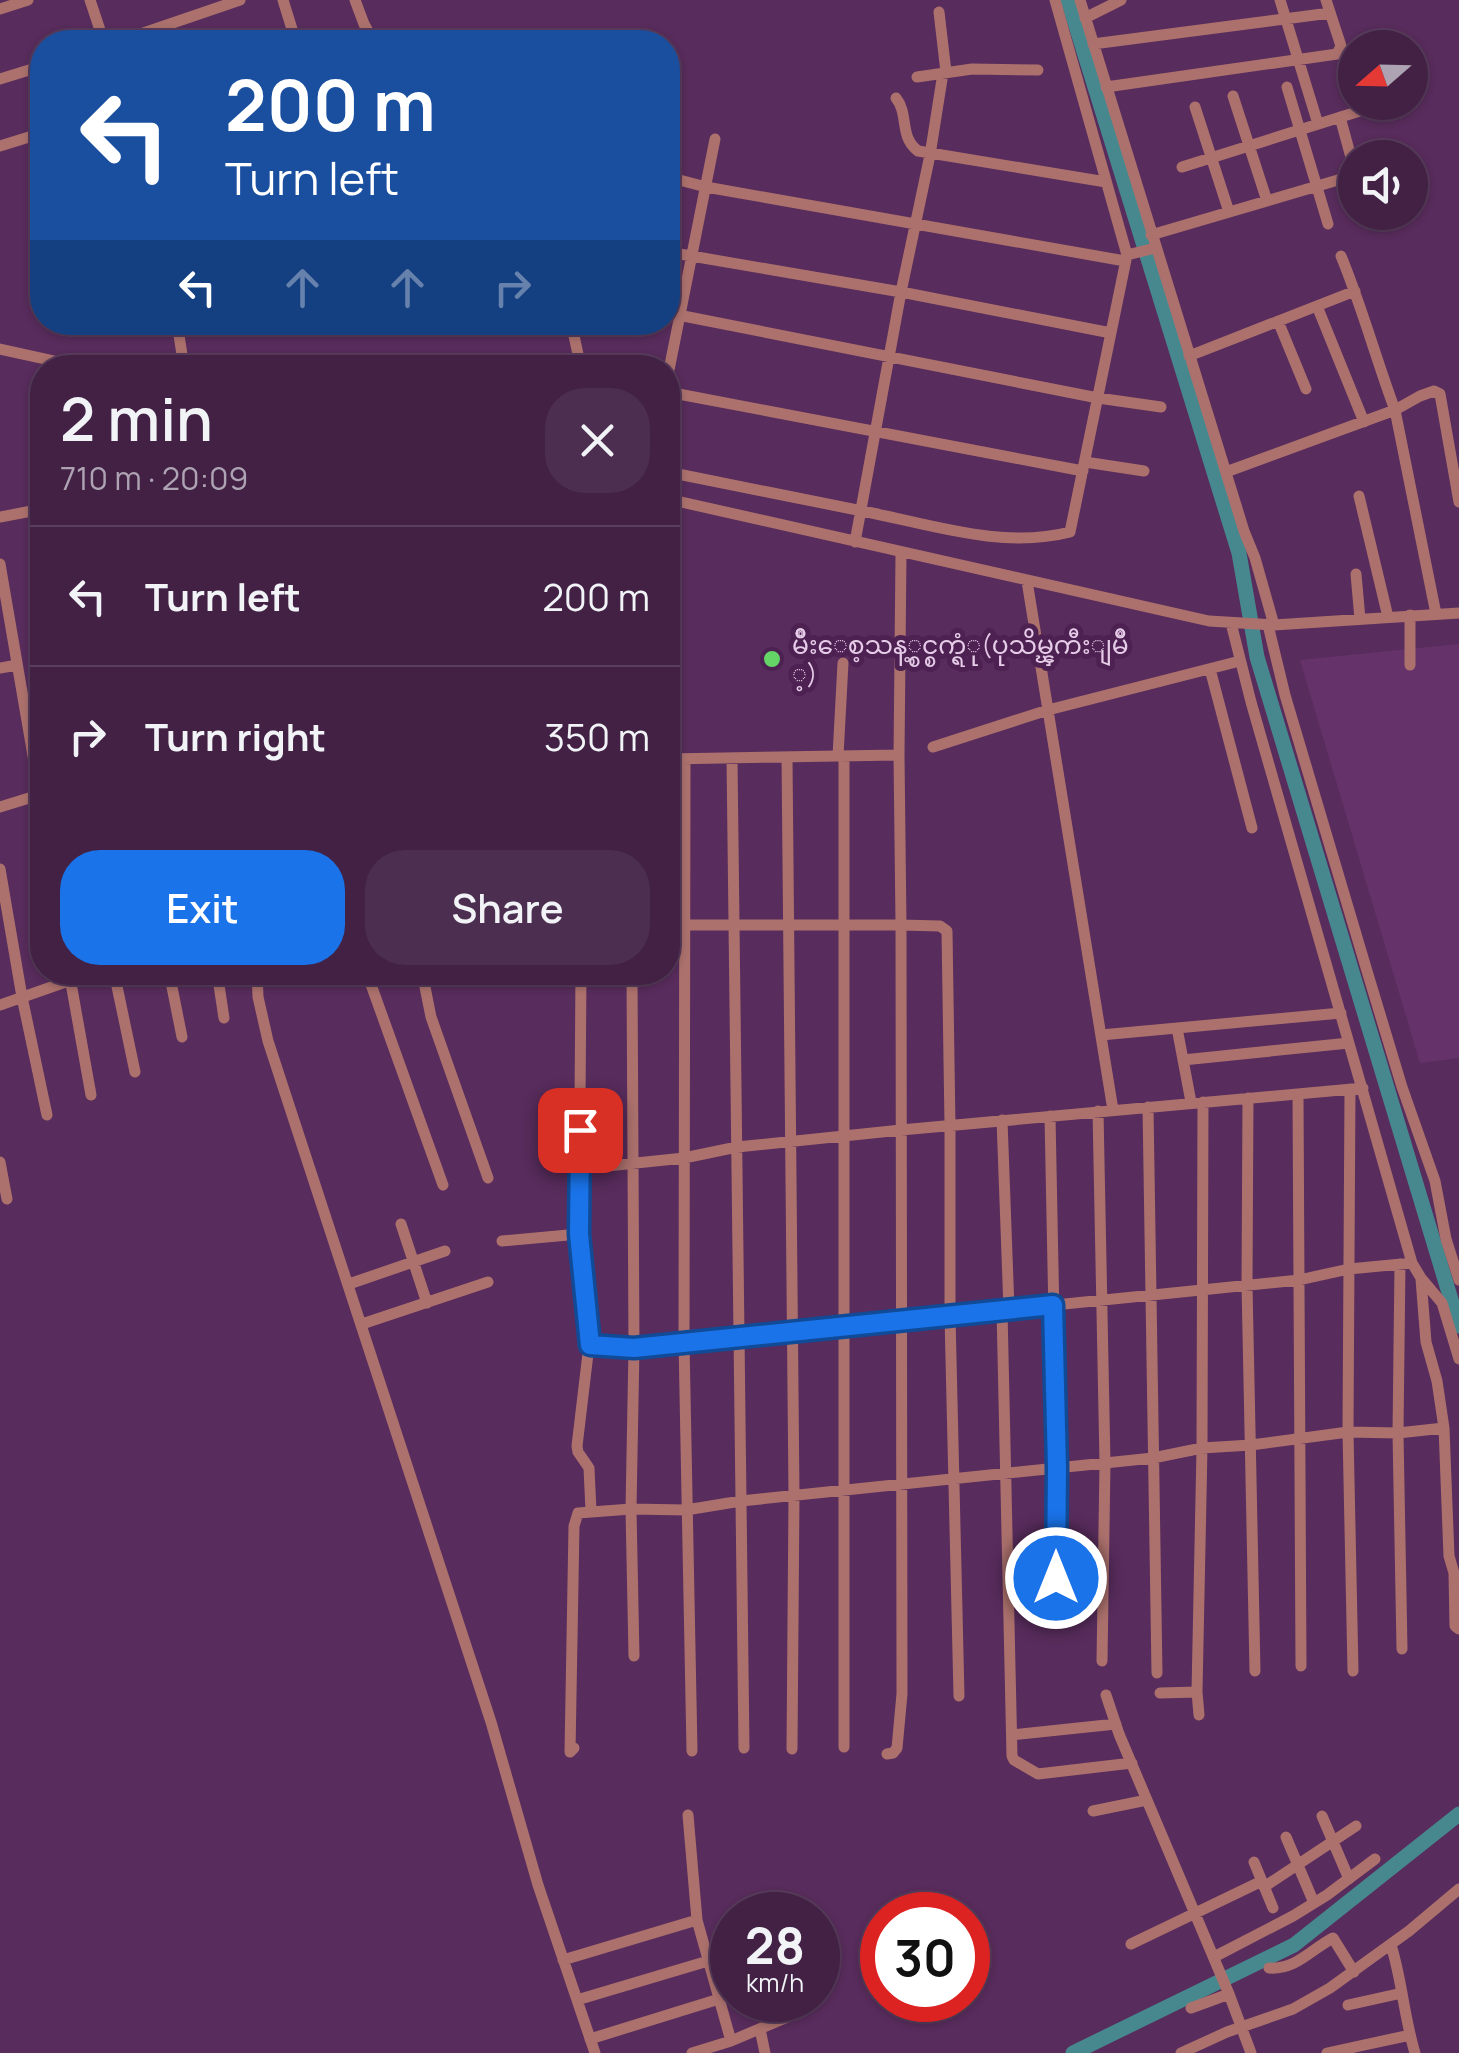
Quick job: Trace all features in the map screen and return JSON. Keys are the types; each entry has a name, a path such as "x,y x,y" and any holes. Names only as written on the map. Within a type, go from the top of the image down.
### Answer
{"street":[{"path":"0,8 28,0"},
{"path":"90,0 100,30"},
{"path":"152,30 240,0"},
{"path":"284,0 293,30"},
{"path":"356,0 367,30"},
{"path":"680,475 974,534 1026,539 1070,532 1129,256 1055,0"},
{"path":"1080,0 1152,244 1226,472 1285,695 1402,1086 1435,1181 1459,1280"},
{"path":"1085,18 1120,0"},
{"path":"1280,0 1318,124"},
{"path":"1093,44 1286,19 1328,6 1341,46 1338,54 1106,87"},
{"path":"856,536 944,72 939,12"},
{"path":"0,78 30,69"},
{"path":"917,78 972,70 1038,70"},
{"path":"1287,87 1328,224"},
{"path":"1234,96 1267,201"},
{"path":"896,98 903,108 904,130 912,148 1106,182"},
{"path":"1194,106 1228,212"},
{"path":"1182,167 1338,119"},
{"path":"0,146 30,137"},
{"path":"680,293 692,256 716,139"},
{"path":"680,180 1129,256 1228,212 1338,179"},
{"path":"680,254 1111,333"},
{"path":"1341,256 1395,410 1436,614"},
{"path":"1189,356 1356,291"},
{"path":"1317,306 1364,422"},
{"path":"680,315 1161,407"},
{"path":"1278,321 1306,389"},
{"path":"0,349 30,356"},
{"path":"1226,472 1395,410 1434,391 1440,394 1459,502"},
{"path":"680,394 1084,466 1144,470"},
{"path":"1359,496 1388,617"},
{"path":"680,500 856,536 901,552 1210,621 1268,625 1459,613"},
{"path":"0,516 30,511"},
{"path":"887,1754 897,1748 900,1726 901,552"},
{"path":"0,564 5,622 30,737"},
{"path":"1356,574 1360,619"},
{"path":"1027,581 1114,1110"},
{"path":"1410,616 1410,665"},
{"path":"1235,623 1240,661 1350,1043 1356,1089 1406,1264 1398,1433 1402,1649"},
{"path":"932,747 1048,710 1240,661"},
{"path":"843,662 844,1747"},
{"path":"0,668 16,665"},
{"path":"1210,668 1252,828"},
{"path":"680,758 899,755"},
{"path":"787,757 794,1495 792,1749"},
{"path":"685,758 684,1342 692,1751"},
{"path":"732,758 744,1748"},
{"path":"0,808 30,802"},
{"path":"0,869 47,1115"},
{"path":"680,929 687,925 901,925 940,926 947,931 950,1316 959,1696"},
{"path":"0,1005 50,985"},
{"path":"70,985 91,1095"},
{"path":"117,985 135,1072"},
{"path":"172,985 182,1037"},
{"path":"219,985 224,1018"},
{"path":"258,985 268,1041 350,1284 491,1722 538,1885 595,2053"},
{"path":"371,985 443,1184"},
{"path":"425,985 431,1017 488,1178"},
{"path":"582,985 579,1234 590,1345 577,1446 589,1468 591,1511"},
{"path":"632,985 634,1656"},
{"path":"1101,1036 1341,1013"},
{"path":"1177,1028 1197,1102 1203,1290 1199,1715"},
{"path":"1183,1060 1350,1043"},
{"path":"580,1169 790,1141 1356,1089"},
{"path":"1353,1672 1348,1432 1356,1089"},
{"path":"1298,1094 1300,1666"},
{"path":"1248,1098 1247,1285 1255,1671"},
{"path":"1148,1107 1157,1673"},
{"path":"1098,1112 1105,1462 1102,1661"},
{"path":"1050,1116 1056,1614"},
{"path":"1002,1120 1014,1760 1038,1774 1132,1762"},
{"path":"0,1162 7,1199"},
{"path":"401,1224 427,1303"},
{"path":"502,1241 579,1234"},
{"path":"350,1284 444,1251"},
{"path":"590,1345 634,1348 739,1338 1299,1280 1349,1269 1406,1264 1442,1303 1459,1359"},
{"path":"1421,1278 1426,1342 1444,1428 1448,1556 1454,1574 1455,1626 1459,1629"},
{"path":"362,1324 488,1282"},
{"path":"574,1748 570,1752 574,1526 578,1513 686,1510 741,1500 1153,1458 1202,1448 1348,1432 1398,1433 1444,1428"},
{"path":"1160,1693 1197,1692"},
{"path":"1106,1694 1251,2053"},
{"path":"1012,1735 1116,1724"},
{"path":"1093,1811 1148,1800"},
{"path":"688,1815 697,1920 710,1969"},
{"path":"1322,1816 1348,1879"},
{"path":"1130,1944 1263,1884 1356,1826"},
{"path":"1286,1837 1314,1903"},
{"path":"1214,1959 1314,1903 1375,1860"},
{"path":"1254,1862 1273,1908"},
{"path":"1181,2053 1293,2009 1330,1988 1459,1890"},
{"path":"563,1960 697,1920"},
{"path":"1268,1968 1282,1970 1296,1964 1333,1938 1354,1972"},
{"path":"1390,1944 1398,1966 1414,2053"},
{"path":"577,2000 708,1961"},
{"path":"1191,2008 1227,1990"},
{"path":"1348,2005 1402,1993"},
{"path":"590,2039 710,2002"},
{"path":"725,2022 731,2042"},
{"path":"692,2053 731,2042 775,2022"},
{"path":"760,2028 765,2053"},
{"path":"1328,2053 1410,2035"}],"shaded area":[{"path":"1459,644 1459,1058 1420,1063 1300,660"}],"waterway":[{"path":"1068,0 1239,553 1257,657 1459,1326"},
{"path":"1073,2053 1294,1945 1459,1814"}],"place":[{"name":"မ်ိဳးေစ့သန့္စင္စက္ရံု(ပုသိမ္ၾကီးျမိဳ ့)","path":"772,659"}],"route":[{"path":"580,1130 579,1234 590,1345 634,1348 1053,1305 1056,1578"}]}
